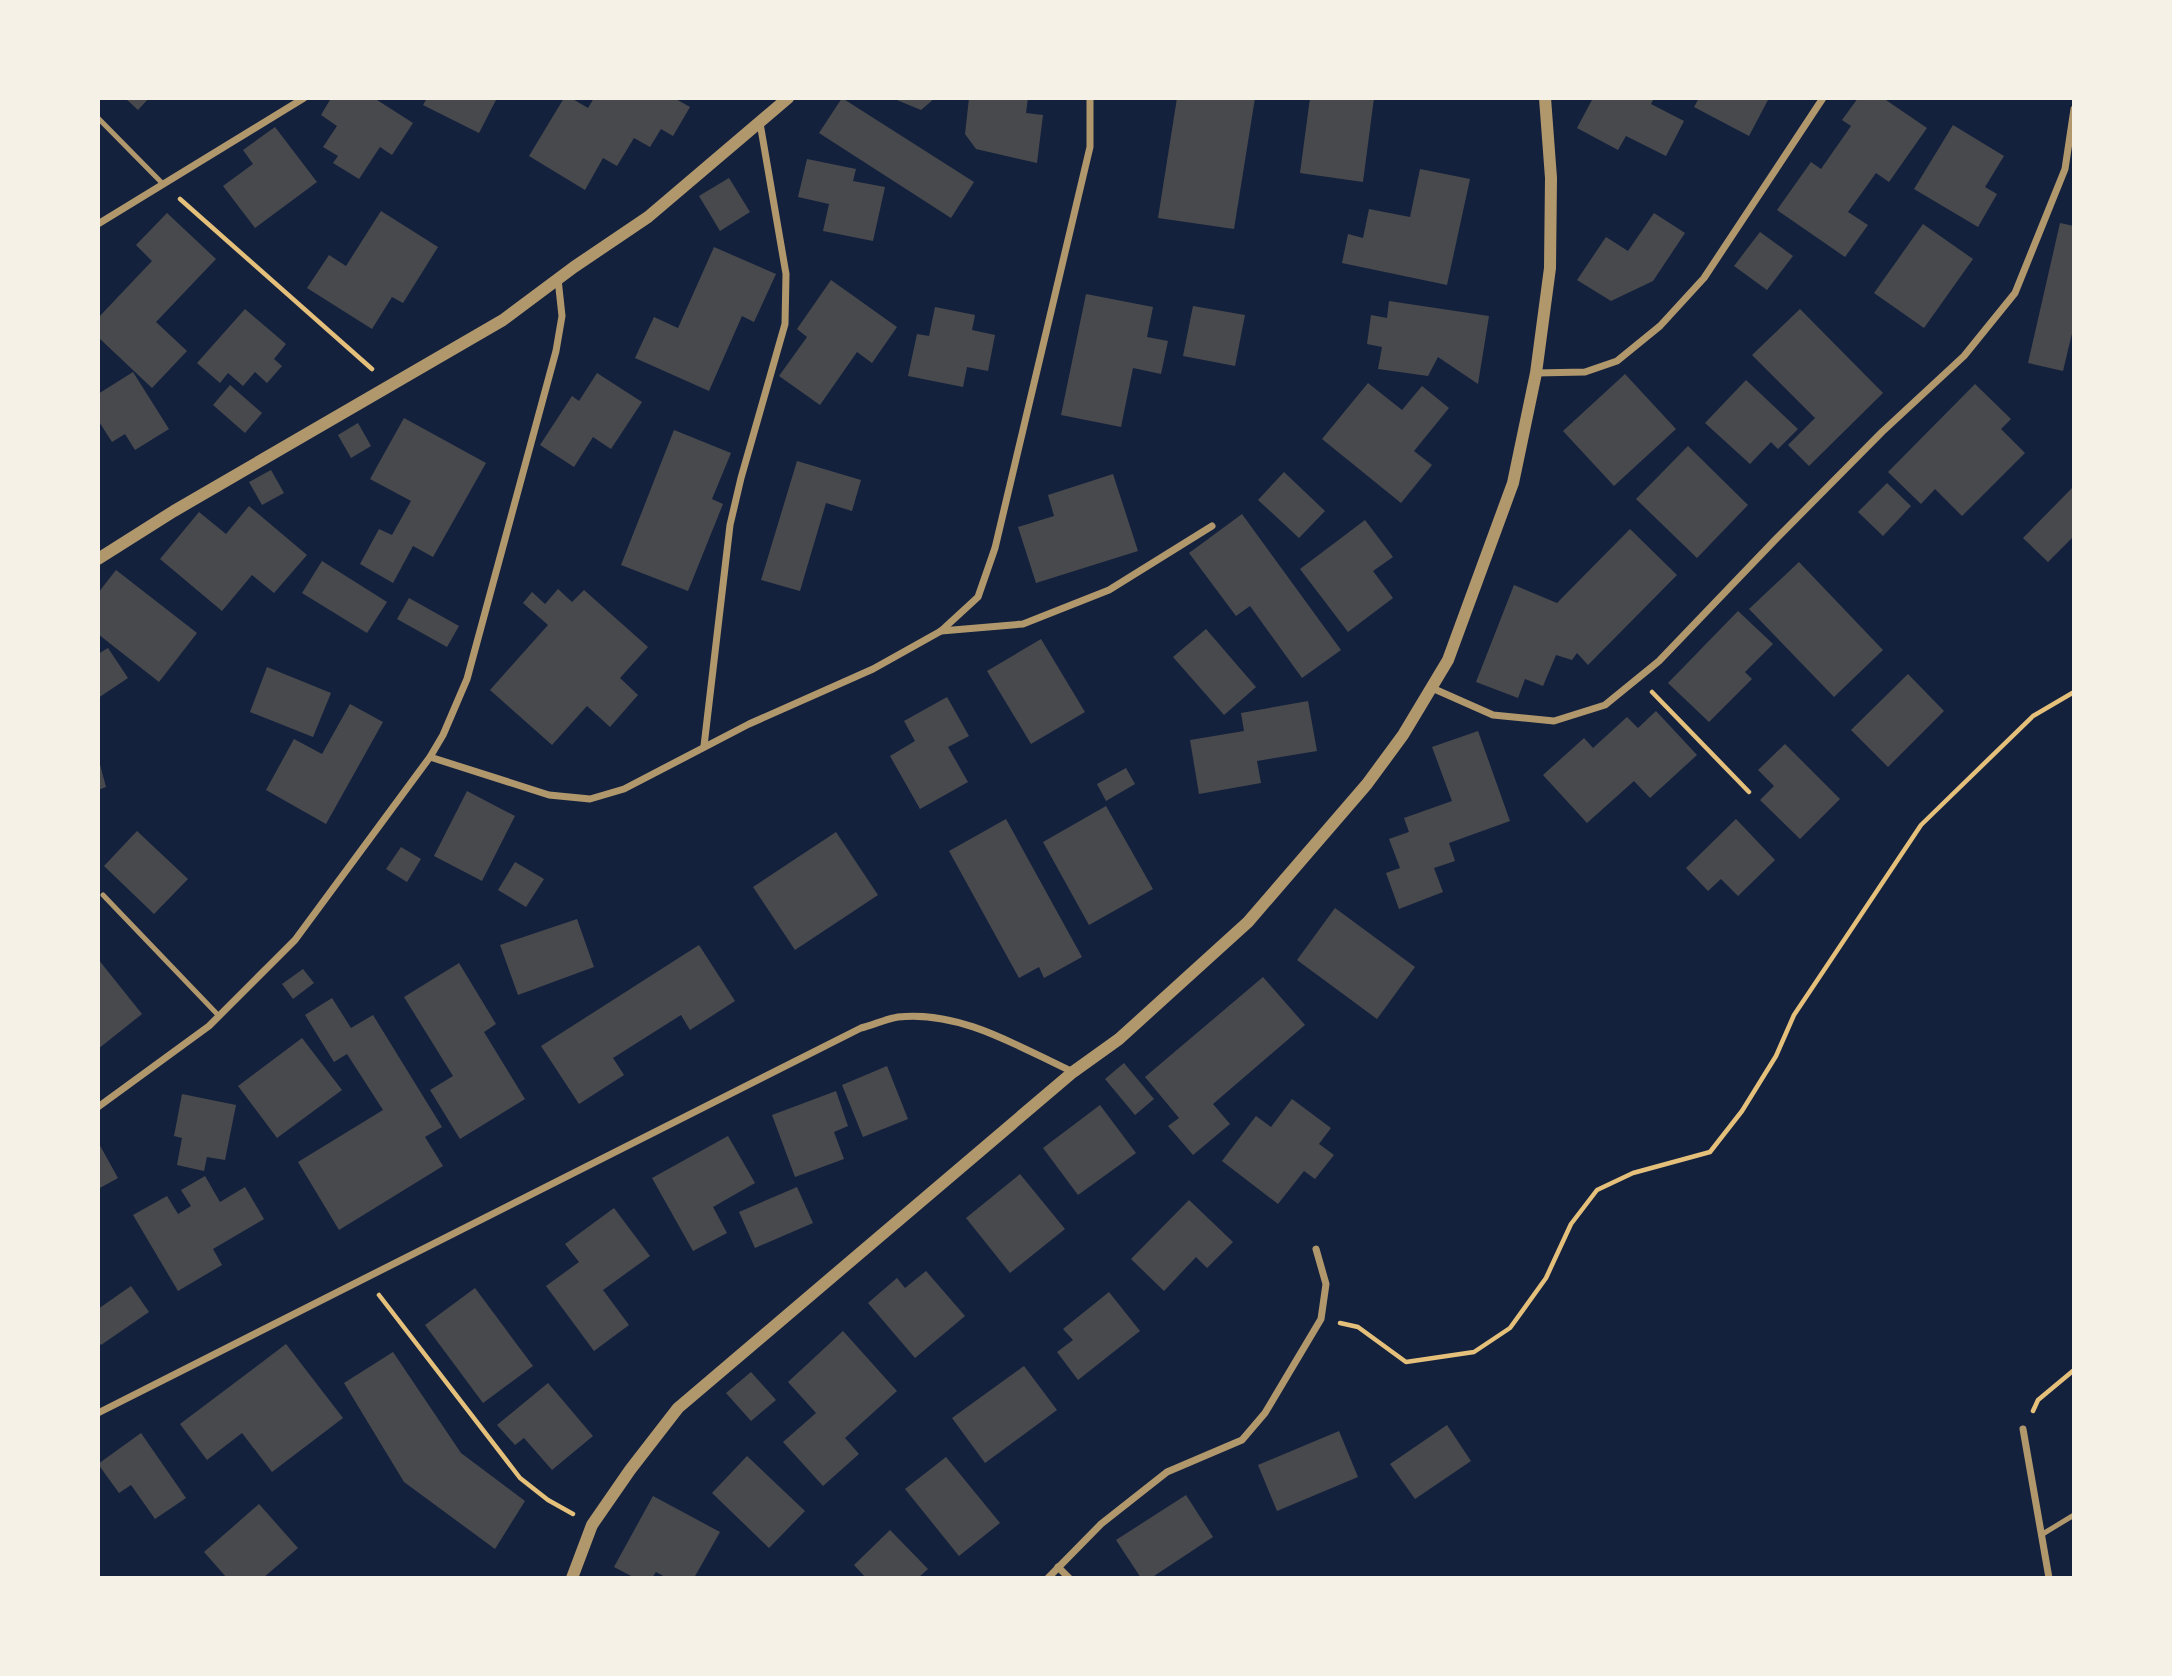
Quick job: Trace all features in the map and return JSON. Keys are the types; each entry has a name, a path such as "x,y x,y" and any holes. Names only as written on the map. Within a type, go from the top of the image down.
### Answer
{"street":[{"path":"98,224 304,98"},
{"path":"98,559 174,511 503,320 648,217 788,98"},
{"path":"430,757 549,795 590,799 624,789 704,746 873,668 941,631 978,597 995,548 1090,147 1090,98"},
{"path":"572,1578 593,1525 630,1470 678,1408 1073,1072 1119,1039 1248,922 1367,784 1403,735 1448,660 1513,483 1536,373 1550,268 1551,178 1545,98"},
{"path":"1536,373 1585,372 1617,361 1660,327 1704,278 1823,98"},
{"path":"1432,688 1493,715 1554,721 1605,705 1659,661 1882,432 1965,356 2015,293 2065,169 2074,109"},
{"path":"704,746 730,525 785,324 786,274 760,122"},
{"path":"98,1107 219,1016 295,940 430,757 443,735 467,679 553,364 562,316 558,279"},
{"path":"941,631 1023,624 1109,590 1212,526"},
{"path":"98,1413 861,1028 898,1017 940,1019 978,1028 1073,1072"},
{"path":"1048,1578 1101,1524 1167,1472 1242,1440 1265,1413 1321,1319 1326,1284 1316,1249"},
{"path":"2023,1429 2049,1578"},
{"path":"1058,1567 1069,1578"}],"lane":[{"path":"98,118 163,184"},
{"path":"103,895 219,1016"},
{"path":"2041,1535 2074,1515"}],"path":[{"path":"163,184 390,385"},
{"path":"1638,678 1749,792"},
{"path":"1321,1319 1358,1327 1406,1362 1474,1352 1510,1328 1546,1278 1571,1224 1597,1190 1633,1173 1710,1152 1742,1111 1776,1056 1794,1015 1921,825 2033,716 2074,692"},
{"path":"365,1278 520,1478 548,1500 593,1525"},
{"path":"2023,1429 2038,1400 2074,1370"}],"building":[{"path":"125,98 149,98 138,110"},
{"path":"331,98 374,98 413,123 392,155 380,147 359,179 333,163 338,156 323,147 337,126 321,115"},
{"path":"427,98 497,98 479,133 423,105"},
{"path":"564,98 571,98 588,108 594,98 674,98 690,107 673,136 661,129 650,147 634,138 617,166 603,158 585,190 529,156"},
{"path":"842,98 974,182 951,218 819,133"},
{"path":"892,98 935,98 921,110"},
{"path":"969,98 1028,98 1026,113 1043,115 1037,163 976,149 965,134"},
{"path":"1177,98 1255,98 1234,229 1158,218"},
{"path":"1310,98 1374,98 1363,182 1300,173"},
{"path":"1593,98 1654,98 1651,104 1684,121 1666,156 1626,136 1618,150 1577,128"},
{"path":"1699,98 1769,98 1749,136 1694,107"},
{"path":"1858,98 1883,98 1927,128 1889,182 1876,173 1848,212 1868,225 1845,257 1777,210 1811,162 1821,169 1851,126 1842,120"},
{"path":"1953,125 2004,156 1985,187 1997,194 1978,227 1914,189"},
{"path":"275,127 317,182 255,228 223,186 253,164 243,150"},
{"path":"807,159 856,169 853,181 885,187 873,241 823,231 829,204 798,197"},
{"path":"1420,169 1470,179 1447,285 1342,263 1348,234 1363,238 1369,209 1410,217"},
{"path":"729,178 750,212 720,231 699,196"},
{"path":"381,211 438,247 403,303 392,297 372,329 307,288 329,255 346,266"},
{"path":"167,213 216,259 156,322 187,351 152,388 98,337 98,318 152,261 136,245"},
{"path":"1654,213 1685,233 1653,281 1611,301 1577,280 1606,237 1628,251"},
{"path":"2060,223 2074,226 2074,325 2063,371 2028,363"},
{"path":"1923,224 1973,259 1924,328 1874,293"},
{"path":"1760,232 1793,256 1767,290 1734,266"},
{"path":"714,247 776,274 754,322 742,316 709,391 635,358 654,317 678,328"},
{"path":"831,280 897,327 872,363 857,352 820,405 779,376 807,337 797,329"},
{"path":"1086,294 1153,307 1147,337 1168,341 1161,374 1133,368 1121,427 1061,415"},
{"path":"1389,301 1489,316 1478,384 1438,357 1428,376 1378,369 1382,347 1367,344 1371,315 1387,318"},
{"path":"1193,306 1245,315 1235,366 1183,356"},
{"path":"935,307 975,315 972,330 995,335 988,371 967,367 963,387 908,376 917,334 929,336"},
{"path":"245,309 286,344 274,359 282,366 267,383 255,372 243,386 228,373 220,383 197,363"},
{"path":"1800,309 1883,393 1809,466 1788,445 1815,418 1752,355"},
{"path":"133,372 169,429 135,450 125,434 112,442 98,420 98,394"},
{"path":"597,373 642,402 611,449 593,437 574,467 540,445 572,396 579,401"},
{"path":"1625,374 1676,429 1614,486 1563,431"},
{"path":"1746,380 1798,429 1778,449 1771,442 1750,464 1705,423"},
{"path":"1368,383 1402,410 1422,386 1449,408 1414,451 1432,465 1401,503 1322,439"},
{"path":"1975,384 2011,419 2001,429 2025,453 1962,516 1935,489 1921,504 1888,472"},
{"path":"230,385 262,413 245,433 213,405"},
{"path":"404,418 486,463 433,557 413,546 393,583 360,564 379,529 392,535 411,501 370,479"},
{"path":"358,423 371,446 351,458 338,435"},
{"path":"674,430 731,453 712,499 723,504 688,591 621,565"},
{"path":"1688,446 1748,505 1697,558 1636,499"},
{"path":"797,461 861,480 852,511 826,503 800,591 761,580"},
{"path":"271,470 284,493 262,505 249,482"},
{"path":"1284,472 1325,511 1299,538 1258,500"},
{"path":"1113,474 1138,551 1036,583 1018,527 1054,516 1048,495"},
{"path":"1887,483 1911,506 1883,536 1858,512"},
{"path":"2073,487 2074,538 2048,562 2023,538"},
{"path":"249,506 307,555 274,593 252,575 222,611 160,559 199,512 226,534"},
{"path":"1242,514 1341,650 1302,678 1250,606 1236,616 1189,553"},
{"path":"1365,520 1393,557 1373,571 1393,598 1348,632 1300,569"},
{"path":"1630,529 1677,575 1588,665 1577,653 1572,660 1556,655 1543,686 1525,679 1518,698 1476,682 1514,585 1557,603"},
{"path":"322,561 387,602 367,633 302,593"},
{"path":"1799,562 1883,650 1834,697 1749,609"},
{"path":"116,570 197,633 159,682 98,634 98,593"},
{"path":"558,589 572,602 584,590 648,647 620,678 638,695 610,727 587,706 552,745 490,690 548,625 523,603 532,592 545,604"},
{"path":"409,598 459,626 447,647 397,619"},
{"path":"1738,611 1773,644 1745,672 1752,679 1709,722 1668,683"},
{"path":"1206,629 1256,687 1224,715 1173,657"},
{"path":"1041,639 1085,712 1031,744 987,671"},
{"path":"108,648 128,678 98,698 98,654"},
{"path":"267,667 331,693 313,737 250,712"},
{"path":"1908,674 1944,711 1888,767 1851,730"},
{"path":"947,697 969,736 948,747 968,782 920,809 890,756 915,741 904,721"},
{"path":"1308,701 1317,751 1257,761 1261,783 1199,794 1190,740 1244,731 1241,713"},
{"path":"350,704 383,722 326,824 266,790 294,739 322,754"},
{"path":"1656,711 1697,755 1650,798 1634,781 1587,823 1543,775 1584,738 1593,748 1627,717 1638,728"},
{"path":"1478,731 1510,821 1449,843 1455,861 1434,868 1443,892 1399,909 1386,873 1400,868 1389,839 1409,832 1404,818 1452,801 1432,747"},
{"path":"1785,744 1840,799 1800,839 1760,800 1774,786 1758,770"},
{"path":"98,757 106,787 98,790"},
{"path":"1126,768 1135,784 1106,801 1097,784"},
{"path":"467,791 515,816 482,881 434,856"},
{"path":"1106,806 1153,889 1089,925 1043,842"},
{"path":"1006,819 1082,957 1044,978 1039,967 1019,978 949,851"},
{"path":"1736,819 1775,860 1738,896 1721,879 1708,891 1686,868"},
{"path":"137,831 188,879 154,914 104,866"},
{"path":"836,832 878,895 795,950 753,887"},
{"path":"401,847 421,859 407,882 386,869"},
{"path":"515,862 544,879 526,907 498,890"},
{"path":"1335,908 1415,967 1377,1019 1297,960"},
{"path":"577,919 594,967 518,995 500,945"},
{"path":"699,945 735,1001 690,1030 681,1015 613,1058 624,1075 579,1104 541,1046"},
{"path":"98,959 142,1014 98,1049"},
{"path":"459,963 496,1024 484,1032 525,1099 460,1139 430,1090 453,1076 404,997"},
{"path":"303,969 314,983 293,999 282,984"},
{"path":"1263,977 1305,1025 1213,1104 1230,1124 1193,1155 1168,1126 1179,1118 1145,1077"},
{"path":"332,998 351,1028 373,1015 442,1127 425,1137 443,1166 339,1230 298,1162 383,1110 347,1054 334,1062 305,1015"},
{"path":"302,1038 342,1090 277,1138 238,1086"},
{"path":"1124,1063 1154,1099 1135,1115 1105,1079"},
{"path":"887,1066 908,1119 863,1137 842,1085"},
{"path":"836,1091 848,1126 834,1132 844,1159 795,1177 772,1115"},
{"path":"182,1094 236,1105 225,1160 207,1157 204,1171 177,1165 182,1138 174,1136"},
{"path":"1292,1099 1331,1128 1319,1144 1334,1155 1315,1179 1304,1171 1278,1204 1222,1161 1256,1116 1271,1127"},
{"path":"1100,1105 1136,1153 1078,1195 1043,1148"},
{"path":"728,1136 755,1183 713,1207 727,1233 693,1251 652,1178"},
{"path":"98,1142 118,1178 98,1189"},
{"path":"1020,1174 1065,1229 1010,1273 966,1218"},
{"path":"205,1176 220,1202 245,1187 264,1219 213,1249 222,1265 178,1291 133,1215 167,1196 178,1214 191,1206 181,1190"},
{"path":"797,1187 813,1223 755,1248 739,1212"},
{"path":"1189,1200 1233,1242 1207,1268 1196,1257 1164,1291 1131,1259"},
{"path":"614,1208 650,1256 603,1290 629,1325 594,1351 546,1286 579,1262 565,1244"},
{"path":"926,1271 965,1316 915,1358 868,1303 897,1278 905,1288"},
{"path":"131,1286 149,1312 101,1345 98,1341 98,1309"},
{"path":"475,1288 533,1366 483,1403 425,1325"},
{"path":"1109,1292 1140,1331 1078,1380 1057,1352 1073,1340 1063,1329"},
{"path":"843,1331 897,1391 845,1438 859,1454 823,1486 783,1442 816,1413 788,1382"},
{"path":"286,1344 343,1418 272,1472 242,1433 207,1460 180,1424"},
{"path":"393,1352 461,1453 525,1501 495,1549 404,1482 344,1383"},
{"path":"1024,1366 1057,1410 985,1463 952,1418"},
{"path":"751,1372 776,1400 751,1421 726,1393"},
{"path":"548,1383 593,1436 552,1470 524,1438 515,1445 497,1425"},
{"path":"1447,1425 1471,1461 1415,1499 1390,1464"},
{"path":"1339,1431 1358,1477 1277,1511 1258,1465"},
{"path":"141,1433 186,1498 155,1519 131,1485 119,1493 98,1464"},
{"path":"747,1456 805,1511 769,1548 712,1493"},
{"path":"946,1457 1000,1523 959,1556 905,1489"},
{"path":"1186,1495 1213,1537 1151,1578 1141,1578 1116,1540"},
{"path":"653,1496 720,1532 694,1578 667,1578 656,1572 652,1578 635,1578 614,1567"},
{"path":"259,1504 298,1548 263,1578 227,1578 204,1552"},
{"path":"890,1530 928,1569 918,1578 866,1578 854,1565"}]}
